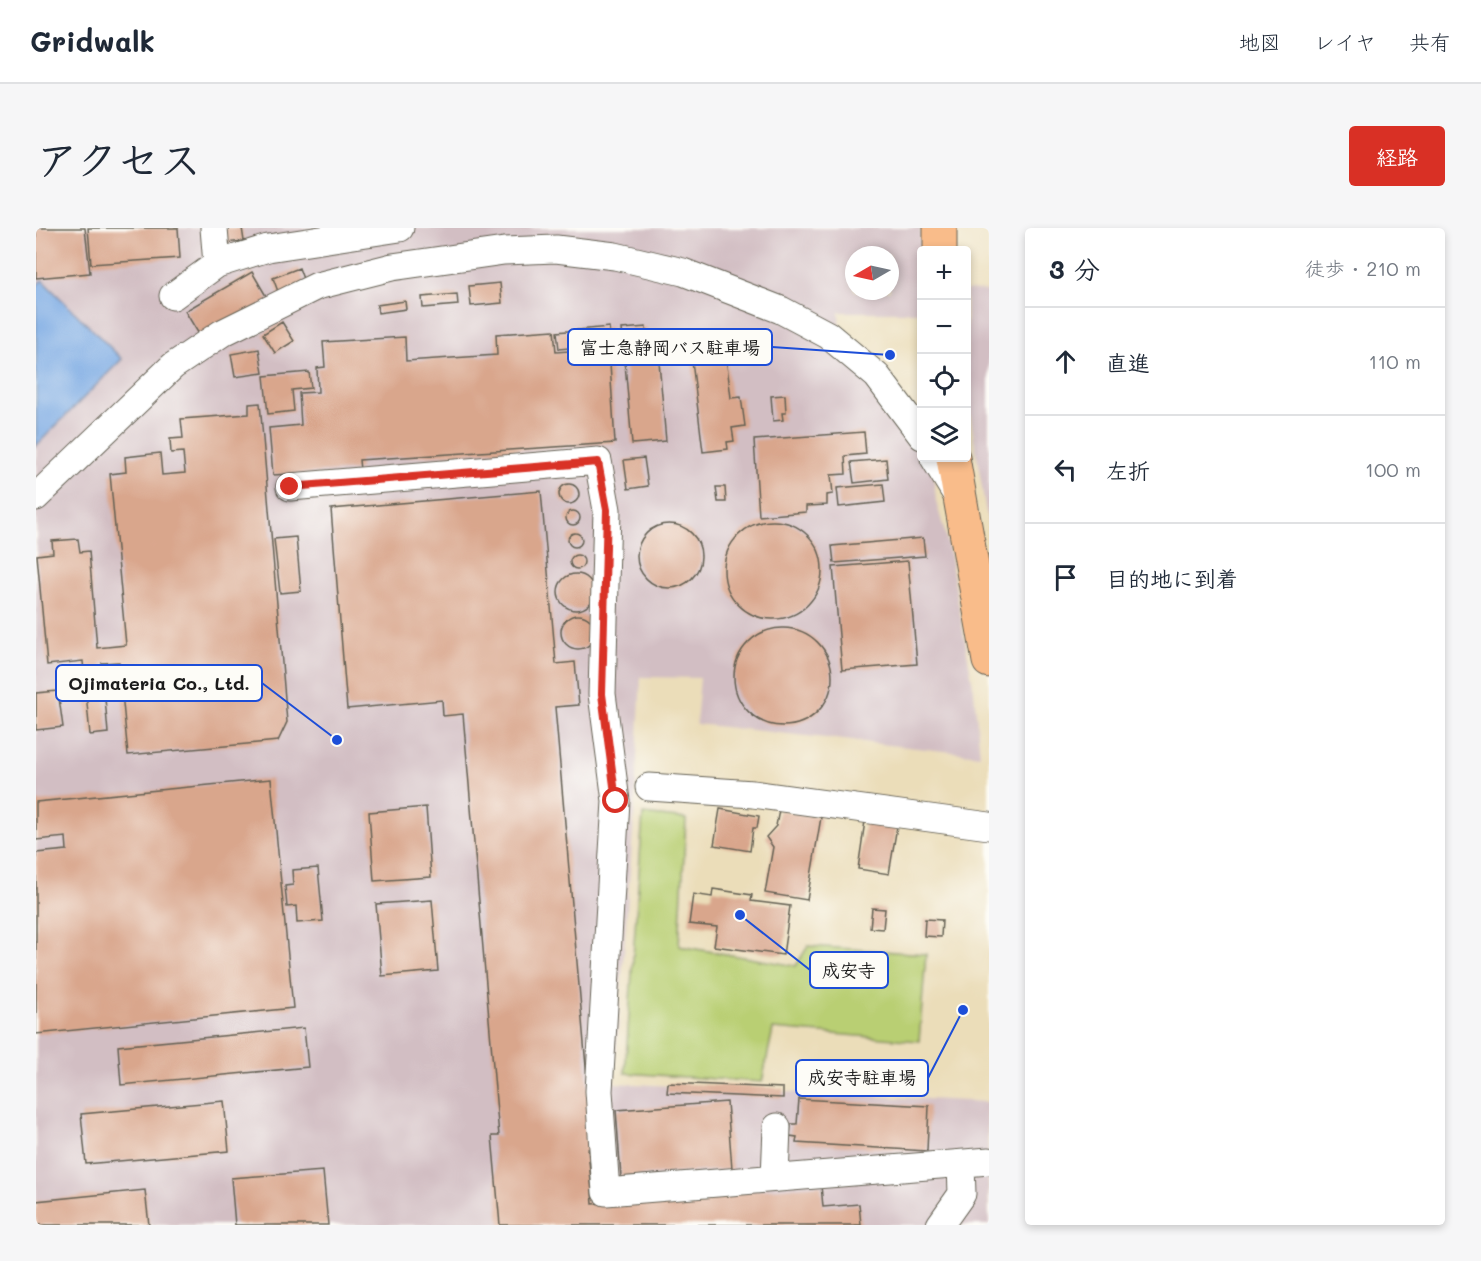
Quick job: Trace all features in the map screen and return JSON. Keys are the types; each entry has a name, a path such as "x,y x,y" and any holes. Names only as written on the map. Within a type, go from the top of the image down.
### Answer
{"main road":[{"path":"940,228 940,246"},
{"path":"954,462 989,661"}],"street":[{"path":"214,228 217,264"},
{"path":"173,296 217,264 268,248 400,228"},
{"path":"36,496 173,366 222,333 317,286 392,267 504,251 556,249 615,256 683,272 782,310 828,334 877,376 917,431"},
{"path":"290,487 598,462 607,510 602,694 616,801 599,1091 606,1192 989,1161"},
{"path":"936,462 958,497"},
{"path":"649,787 753,794 989,826"},
{"path":"775,1178 777,1126"},
{"path":"940,1225 962,1194 961,1164"}],"shaded area":[{"path":"36,228 921,228 921,246 917,246 917,312 839,312 840,340 917,425 917,462 932,462 936,501 947,540 974,691 980,755 696,724 700,678 641,677 634,818 614,1083 987,1102 989,1225 36,1225"},
{"path":"971,290 989,291 989,532 971,419"}],"green space":[{"path":"643,814 686,819 679,946 796,966 808,946 926,954 919,1041 773,1029 762,1082 625,1073"}],"water":[{"path":"42,280 122,359 36,446 36,286"}],"building":[{"path":"36,228 85,228 90,273 36,278"},
{"path":"88,228 178,228 180,258 91,264"},
{"path":"224,228 242,228 244,241 225,243"},
{"path":"299,268 306,287 280,297 273,278"},
{"path":"252,272 269,301 203,341 185,311"},
{"path":"500,283 502,303 471,306 469,286"},
{"path":"457,294 458,305 423,308 422,297"},
{"path":"405,301 406,309 378,313 377,305"},
{"path":"282,322 294,341 275,353 263,334"},
{"path":"609,327 611,344 559,349 557,332"},
{"path":"646,327 647,340 657,339 666,441 632,444 622,329"},
{"path":"554,330 556,352 609,348 615,443 359,460 360,470 273,475 269,428 301,425 299,393 318,392 317,368 325,367 323,342 405,337 406,361 497,355 496,334"},
{"path":"259,349 263,373 235,377 231,354"},
{"path":"726,357 731,398 741,397 745,426 732,428 734,441 727,442 728,449 703,452 692,361"},
{"path":"309,372 311,388 292,390 294,411 268,414 264,376"},
{"path":"785,395 786,413 782,413 783,420 773,421 771,396"},
{"path":"260,403 287,722 278,741 128,755 119,662 102,663 108,733 90,735 83,661 47,665 37,555 53,553 52,541 78,539 80,552 89,551 97,648 126,645 110,474 126,472 125,457 160,453 162,475 185,473 183,452 171,453 170,439 183,438 181,419 249,414 249,404"},
{"path":"864,432 866,454 845,456 846,474 831,475 833,494 827,495 827,505 806,506 806,512 759,516 754,440"},
{"path":"644,458 648,486 628,489 624,460"},
{"path":"886,459 888,479 854,483 851,462"},
{"path":"565,484 573,484 579,490 579,498 573,504 565,504 559,498 559,490"},
{"path":"883,484 885,502 839,507 837,488"},
{"path":"716,487 725,487 726,502 718,502"},
{"path":"541,491 556,664 575,662 579,705 555,707 593,1148 588,1149 593,1204 821,1185 823,1207 859,1204 861,1225 500,1225 492,1136 499,1136 463,714 443,716 442,700 347,709 331,509"},
{"path":"570,511 576,511 580,518 576,525 570,525 566,521 566,515"},
{"path":"773,521 792,525 807,536 818,551 822,570 818,589 807,604 792,615 773,619 754,615 739,604 728,589 724,570 728,551 739,536 754,525"},
{"path":"669,524 681,526 692,533 699,544 701,556 699,568 692,579 681,586 669,588 657,586 646,579 639,568 637,556 639,544 646,533 657,526"},
{"path":"572,533 578,533 582,540 578,547 572,547 568,543 568,537"},
{"path":"296,537 301,591 280,593 274,539"},
{"path":"923,538 925,556 834,563 832,546"},
{"path":"574,555 580,555 584,562 580,569 574,569 570,565 570,559"},
{"path":"908,561 917,664 842,670 833,567"},
{"path":"576,574 588,580 594,592 588,604 576,610 564,604 558,592 564,580"},
{"path":"578,615 590,620 595,632 590,644 578,649 566,644 561,632 566,620"},
{"path":"783,628 802,632 817,643 828,658 832,677 828,696 817,711 802,722 783,726 764,722 749,711 738,696 734,677 738,658 749,643 764,632"},
{"path":"58,691 63,727 36,730 36,693"},
{"path":"271,779 293,1008 36,1034 36,853 67,850 66,837 36,840 36,802"},
{"path":"426,807 431,877 374,881 369,812"},
{"path":"720,809 759,816 757,828 753,828 750,851 714,845"},
{"path":"779,810 821,817 807,900 765,893 773,847 766,837 776,826"},
{"path":"865,821 897,826 889,874 858,869"},
{"path":"318,868 323,921 297,923 296,906 287,907 285,886 293,885 292,870"},
{"path":"713,889 752,895 751,901 790,906 783,955 714,946 717,927 689,924 693,894 712,897"},
{"path":"432,900 438,971 382,976 376,904"},
{"path":"872,908 885,909 883,929 870,928"},
{"path":"925,919 942,920 941,937 924,936"},
{"path":"304,1028 308,1067 121,1085 118,1046"},
{"path":"668,1083 783,1088 783,1098 667,1093"},
{"path":"799,1099 929,1106 927,1151 796,1143 797,1137 790,1136 791,1124 797,1124"},
{"path":"224,1101 229,1151 86,1164 81,1114"},
{"path":"727,1102 732,1169 621,1177 616,1110"},
{"path":"323,1171 328,1225 235,1225 231,1178"},
{"path":"145,1190 149,1225 36,1225 36,1201"}],"place":[{"name":"富士急静岡バス駐車場","path":"890,355"},
{"name":"Ojimateria Co., Ltd.","path":"337,740"},
{"name":"成安寺","path":"740,915"},
{"name":"成安寺駐車場","path":"963,1010"}],"route":[{"path":"290,487 598,462 607,510 602,694 616,801"}]}
